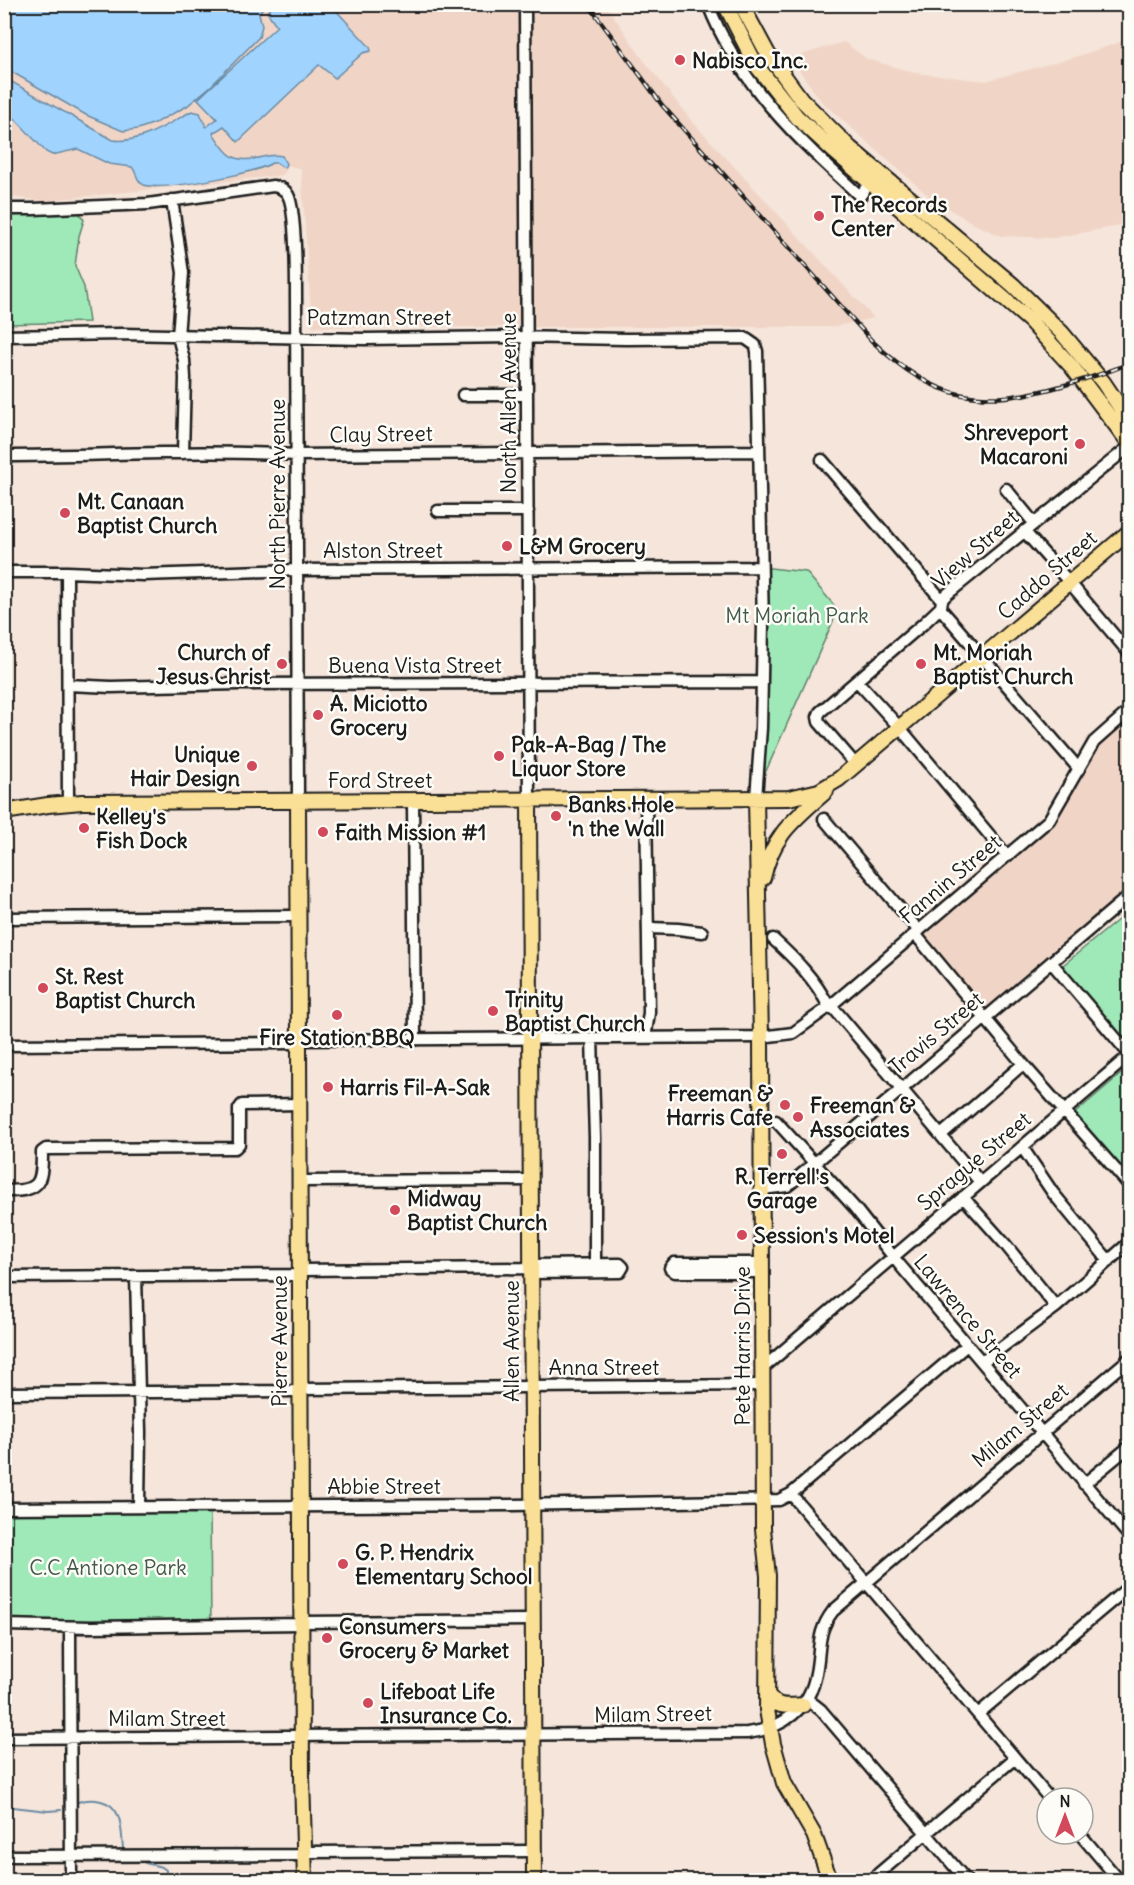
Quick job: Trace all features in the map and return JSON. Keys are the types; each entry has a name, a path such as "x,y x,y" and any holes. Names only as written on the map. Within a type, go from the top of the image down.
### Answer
{"main road":[{"path":"733,6 801,99 875,177 1030,321 1072,367 1130,445"},
{"path":"875,177 1013,285 1062,333 1103,382 1130,422"},
{"name":"Caddo Street","path":"756,798 805,795 819,791 839,779 1130,531"},
{"path":"758,897 767,860 777,838 792,821 839,779"},
{"name":"Ford Street","path":"4,812 68,803 756,798"},
{"name":"Pete Harris Drive","path":"756,798 761,1037 763,1528 768,1576 767,1694 770,1728 779,1772 814,1835 830,1881"},
{"name":"Allen Avenue","path":"529,800 534,1881"},
{"name":"Pierre Avenue","path":"298,801 302,1736 305,1881"},
{"path":"767,1694 773,1702 786,1706 805,1702"}],"street":[{"name":"North Allen Avenue","path":"525,4 529,800"},
{"path":"708,4 725,42 751,84 778,118 860,196 875,177"},
{"name":"North Pierre Avenue","path":"172,200 266,187 284,190 290,200 296,298 298,801"},
{"path":"4,209 148,204 172,200 183,273 178,336 184,360 185,378 183,453"},
{"name":"Patzman Street","path":"4,336 128,334 365,339 745,338 753,343 757,351 758,451"},
{"path":"463,395 527,395"},
{"name":"View Street","path":"856,765 819,722 820,712 1024,531 1130,445"},
{"path":"756,798 761,728 763,625 758,451"},
{"name":"Clay Street","path":"4,456 183,453 758,451"},
{"path":"822,460 1079,769"},
{"path":"1006,489 1034,523"},
{"path":"438,511 528,511"},
{"path":"1024,531 1130,654"},
{"name":"Alston Street","path":"4,572 143,575 297,570 761,567"},
{"path":"67,572 68,803"},
{"path":"857,681 900,728 1007,856"},
{"name":"Buena Vista Street","path":"68,685 111,687 238,684 297,686 762,682"},
{"name":"Fannin Street","path":"4,1045 761,1037 793,1032 830,1006 1049,820 1099,736 1130,710"},
{"path":"645,1038 649,1013 646,800"},
{"path":"413,801 415,1040"},
{"path":"824,819 1023,1064 1130,1186"},
{"name":"Travis Street","path":"762,1188 787,1186 1130,895"},
{"path":"4,918 299,916"},
{"path":"649,928 702,932"},
{"path":"773,939 803,968 830,1006 980,1182"},
{"path":"1051,962 1130,1055"},
{"path":"592,1038 595,1264"},
{"name":"Sprague Street","path":"763,1368 1130,1055"},
{"path":"941,1135 1023,1064"},
{"path":"4,1191 33,1188 43,1172 42,1152 46,1149 235,1148 239,1144 239,1109 242,1105 299,1104"},
{"name":"Lawrence Street","path":"776,1121 873,1229 967,1345 1130,1537"},
{"path":"1022,1147 1053,1193 1109,1260"},
{"path":"300,1181 531,1180"},
{"path":"963,1197 1056,1307"},
{"path":"982,1362 1056,1307 1130,1242"},
{"path":"674,1263 763,1267 675,1272 670,1268 674,1263"},
{"path":"4,1277 531,1269 620,1272 623,1269 620,1264 595,1264 531,1269"},
{"path":"136,1276 140,1432 139,1507"},
{"path":"967,1345 791,1494 1039,1786"},
{"name":"Milam Street","path":"4,1738 747,1733 770,1728 789,1719 805,1702 816,1675 818,1643 823,1628 834,1611 1130,1358"},
{"name":"Anna Street","path":"4,1393 763,1385"},
{"path":"1084,1484 1130,1446"},
{"name":"Abbie Street","path":"4,1508 779,1500 791,1494"},
{"path":"978,1714 1130,1587"},
{"path":"5,1625 70,1627 533,1620"},
{"path":"70,1627 71,1881"},
{"path":"805,1702 821,1710 966,1881"},
{"path":"871,1881 1016,1758"},
{"path":"1090,1846 1119,1881"},
{"path":"4,1856 534,1851"}],"shaded area":[{"path":"5,5 606,5 642,58 690,119 874,318 833,327 312,327 301,169 288,165 283,175 43,201 5,196"},
{"path":"1130,41 1129,220 1114,227 1053,238 1001,236 974,224 931,198 822,102 790,58 844,42 867,59 915,73 986,81 1072,58"},
{"path":"1129,716 1129,888 987,1009 983,1009 924,938 924,933 1034,838 1092,751"}],"green space":[{"path":"75,207 84,220 79,236 75,266 84,287 89,322 5,324 4,209"},
{"name":"Mt Moriah Park","path":"761,567 806,572 838,610 762,780"},
{"path":"1129,911 1129,1042 1127,1044 1062,966"},
{"path":"1129,1067 1129,1180 1074,1114"},
{"name":"C.C Antione Park","path":"210,1507 211,1626 5,1625 5,1508"}],"water":[{"path":"5,4 265,5 259,13 262,26 259,37 212,85 187,106 155,123 123,131 86,115 5,68"},
{"path":"275,4 331,5 370,47 371,51 363,53 335,78 319,65 238,142 224,126 213,133 226,151 236,158 282,156 286,164 284,168 277,163 272,163 247,172 208,180 169,186 144,185 139,182 132,167 109,164 78,149 52,155 46,152 5,108 5,78 113,140 144,136 192,111 200,113 206,127 217,119 198,99 277,26 267,12"}],"waterway":[{"path":"78,1802 98,1800 113,1808 121,1827 123,1848"},
{"path":"4,1806 48,1811 61,1810"},
{"path":"145,1863 166,1870 165,1880"}],"railway":[{"path":"588,4 662,105 872,341 917,377 939,388 961,394 1008,397 1065,385 1130,363"}],"place":[{"name":"Nabisco Inc.","path":"680,60"},
{"name":"The Records Center","path":"819,216"},
{"name":"Shreveport Macaroni","path":"1080,444"},
{"name":"Mt. Canaan Baptist Church","path":"65,513"},
{"name":"L&M Grocery","path":"507,546"},
{"name":"Church of Jesus Christ","path":"282,664"},
{"name":"Mt. Moriah Baptist Church","path":"921,664"},
{"name":"A. Miciotto Grocery","path":"318,715"},
{"name":"Pak-A-Bag / The Liquor Store","path":"499,756"},
{"name":"Unique Hair Design","path":"252,766"},
{"name":"Banks Hole 'n the Wall","path":"556,816"},
{"name":"Kelley's Fish Dock","path":"84,828"},
{"name":"Faith Mission #1","path":"323,832"},
{"name":"St. Rest Baptist Church","path":"43,988"},
{"name":"Trinity Baptist Church","path":"493,1011"},
{"name":"Fire Station BBQ","path":"337,1015"},
{"name":"Harris Fil-A-Sak","path":"328,1087"},
{"name":"Freeman & Harris Cafe","path":"785,1105"},
{"name":"Freeman & Associates","path":"798,1117"},
{"name":"R. Terrell's Garage","path":"782,1154"},
{"name":"Midway Baptist Church","path":"395,1210"},
{"name":"Session's Motel","path":"742,1235"},
{"name":"G. P. Hendrix Elementary School","path":"343,1564"},
{"name":"Consumers Grocery & Market","path":"327,1638"},
{"name":"Lifeboat Life Insurance Co.","path":"368,1703"}]}
